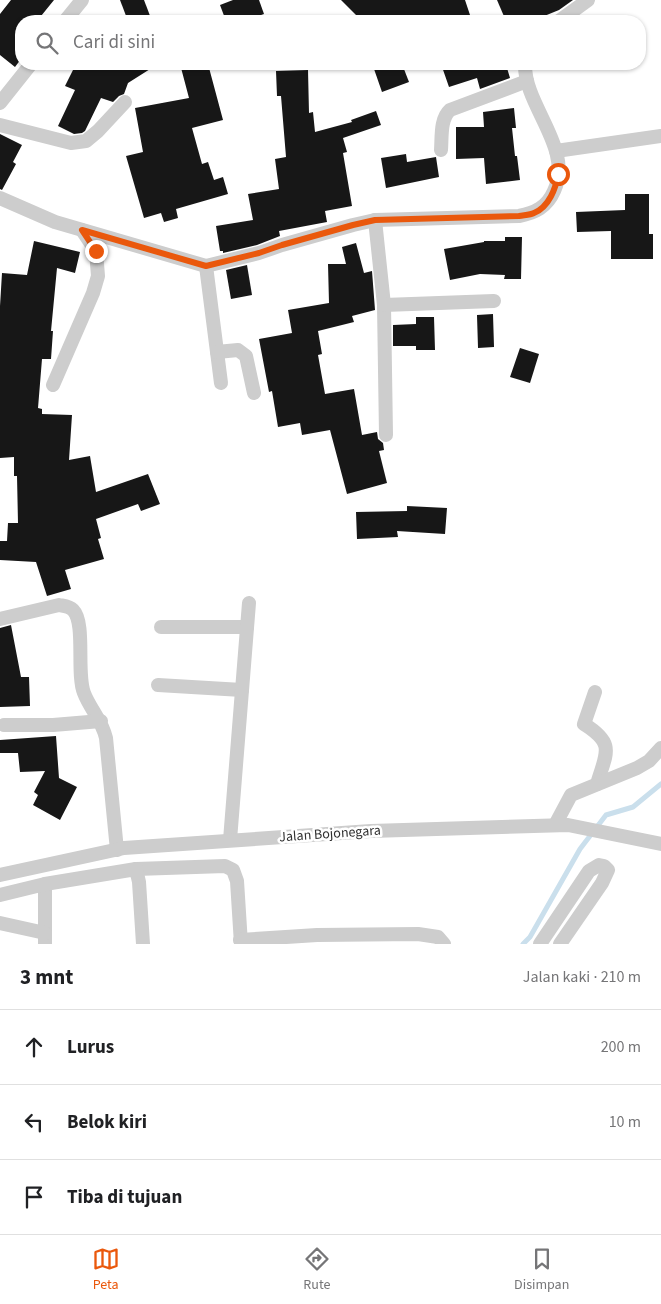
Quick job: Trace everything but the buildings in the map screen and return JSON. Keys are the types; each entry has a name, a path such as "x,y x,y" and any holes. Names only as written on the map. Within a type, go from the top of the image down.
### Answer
{"street":[{"path":"70,15 82,0"},
{"path":"567,15 588,0"},
{"path":"0,103 26,70"},
{"path":"0,198 55,222 206,266 375,220 510,217 536,213 547,203 557,184 558,165 556,151 527,81 525,70"},
{"path":"441,150 445,114 450,110 527,81"},
{"path":"0,125 71,143 86,141 125,102"},
{"path":"556,151 661,136"},
{"path":"375,220 384,305 386,435"},
{"path":"53,385 93,293 98,276 96,251 82,230"},
{"path":"206,266 221,382"},
{"path":"384,305 494,301"},
{"path":"217,352 238,350 246,356 254,393"},
{"path":"230,840 249,603"},
{"path":"0,619 59,605 68,606 74,610 79,627 82,685 87,701 100,721 106,738 117,850"},
{"path":"161,627 247,627"},
{"path":"158,685 242,690"},
{"path":"595,692 584,724 599,733 605,741 606,749 597,784"},
{"path":"4,725 53,725 100,721"},
{"path":"562,825 571,795 649,761 661,748"},
{"name":"Jalan Bojonegara","path":"0,875 117,850 230,840 371,831 562,825 661,844"},
{"path":"540,944 589,871 598,865 604,866 608,870 602,883 560,944"},
{"path":"0,895 45,884 136,868 225,866 233,870 237,881 240,942 318,934 418,934 438,937 444,944"},
{"path":"136,868 139,882 142,944"},
{"path":"0,923 45,939 45,884"},
{"path":"305,944 318,934"}],"waterway":[{"path":"523,944 530,937 580,849 606,815 633,807 661,784"}],"route":[{"path":"96,251 82,230 206,266 375,220 519,216 536,213 547,203 557,184 558,174"}]}
